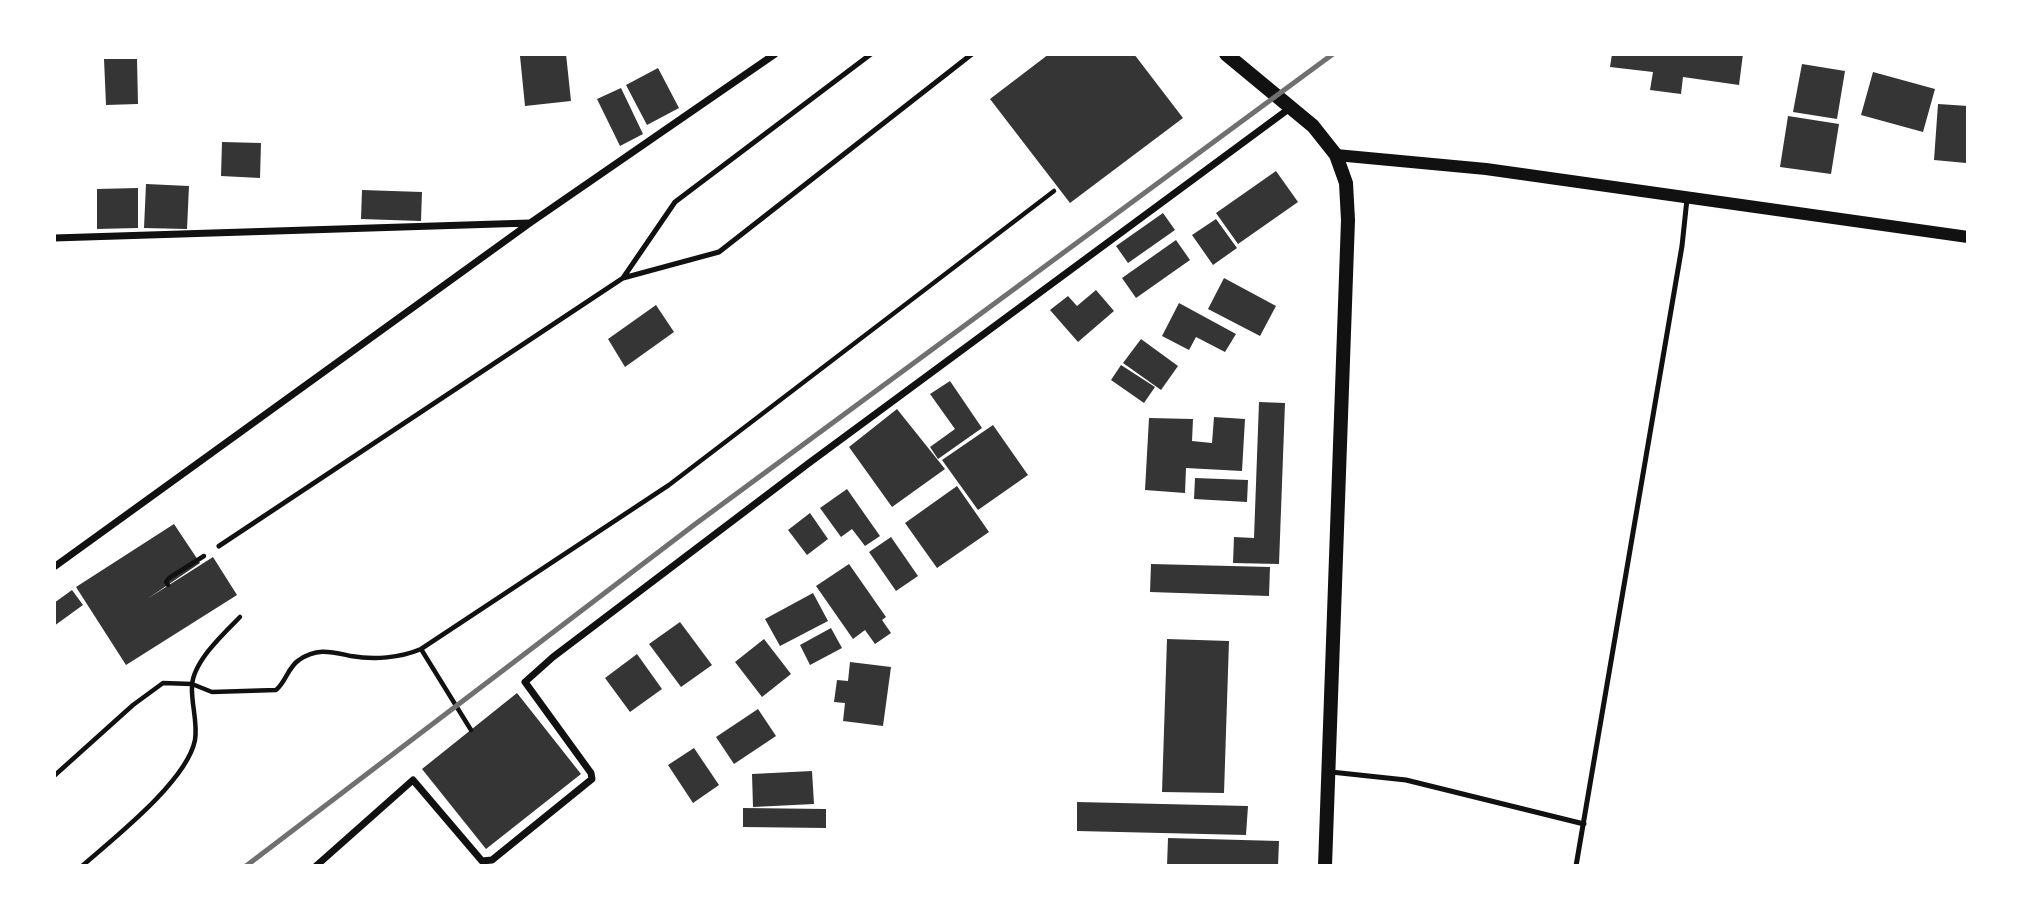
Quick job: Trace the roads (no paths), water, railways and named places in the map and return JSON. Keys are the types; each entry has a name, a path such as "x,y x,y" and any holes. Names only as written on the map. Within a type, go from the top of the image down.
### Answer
{"main road":[{"path":"1227,54 1313,126 1336,156 1346,183 1348,220 1325,866"}],"street":[{"path":"54,567 530,223 775,54"},
{"path":"316,866 413,780 482,861 492,860 592,779 591,773 525,682 553,657 809,463 1290,108"},
{"path":"1336,156 1486,169 1968,237"},
{"path":"54,238 530,223"}],"lane":[{"path":"623,278 675,202 871,54"},
{"path":"219,546 623,278 719,252 972,54"},
{"path":"1576,866 1682,246 1687,197"},
{"path":"1328,772 1406,780 1584,824"}],"railway":[{"path":"246,866 694,525 1333,54"}]}
